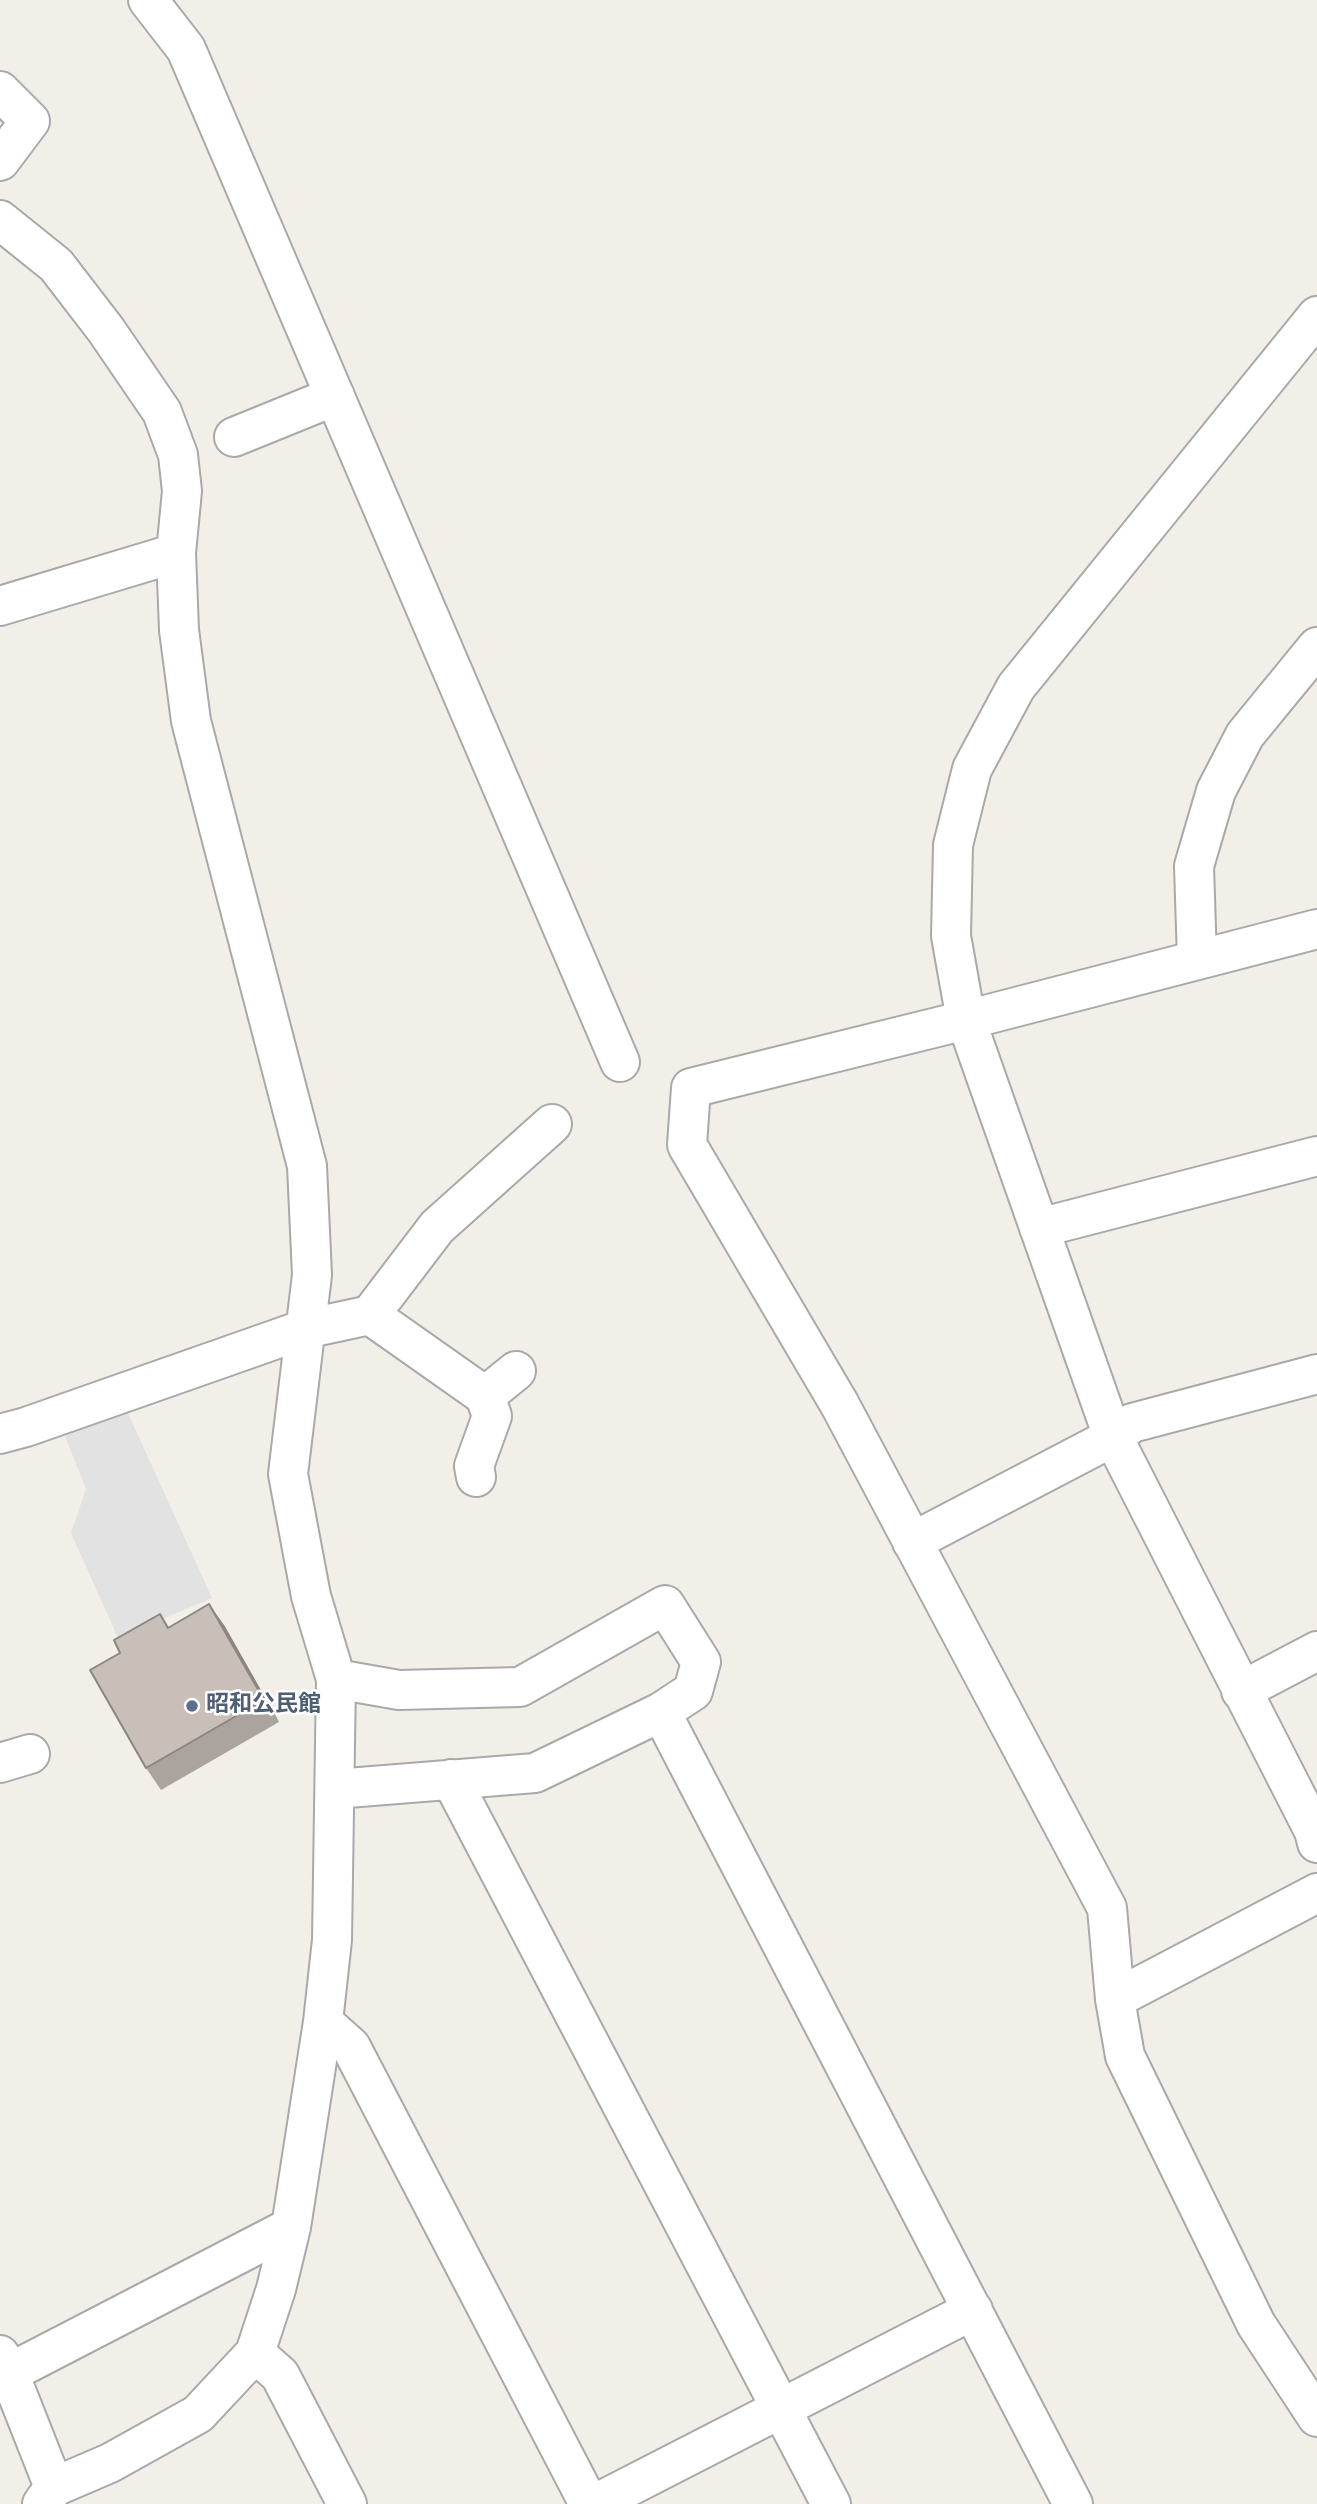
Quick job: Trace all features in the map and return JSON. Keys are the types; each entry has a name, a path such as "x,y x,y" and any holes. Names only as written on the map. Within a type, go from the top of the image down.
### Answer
{"street":[{"path":"155,3 186,49 620,1062"},
{"path":"0,91 30,121 0,161"},
{"path":"0,220 56,265 106,330 162,412 178,455 182,491 176,553 179,630 191,721 307,1166 312,1275 288,1474 311,1595 335,1679 332,1940 323,2022 291,2227 276,2289 255,2353 198,2414 48,2496 5,2364 291,2227"},
{"path":"1317,316 1016,687 972,769 953,845 951,936 966,1020 1113,1437 1314,1831 1317,1843"},
{"path":"234,437 335,396"},
{"path":"0,607 176,553"},
{"path":"1197,960 1194,866 1216,792 1245,735 1317,647"},
{"path":"1317,929 691,1088 687,1145 840,1405 1107,1908 1115,1999 1125,2056 1256,2323 1317,2417"},
{"path":"0,1434 305,1329 370,1315 437,1227 552,1124"},
{"path":"1039,1228 1317,1156"},
{"path":"370,1315 485,1396 492,1416 474,1466 476,1477"},
{"path":"485,1396 516,1371"},
{"path":"912,1542 1113,1437 1132,1423 1317,1374"},
{"path":"335,1679 399,1690 520,1687 665,1605 701,1662 694,1691 661,1712 535,1773 335,1789"},
{"path":"1241,1691 1317,1651"},
{"path":"661,1712 1073,2504"},
{"path":"451,1779 831,2504"},
{"path":"1115,1999 1317,1894"},
{"path":"323,2022 351,2048 589,2504"},
{"path":"595,2504 973,2310"},
{"path":"255,2353 280,2375 347,2504"}],"shaded area":[{"path":"127,1411 212,1598 118,1638 71,1533 86,1489 65,1436"}],"building":[{"name":"昭和公民館","path":"209,1604 264,1700 146,1768 90,1670 120,1653 114,1640 160,1614 168,1628"}],"place":[{"name":"昭和公民館","path":"192,1706"}]}
